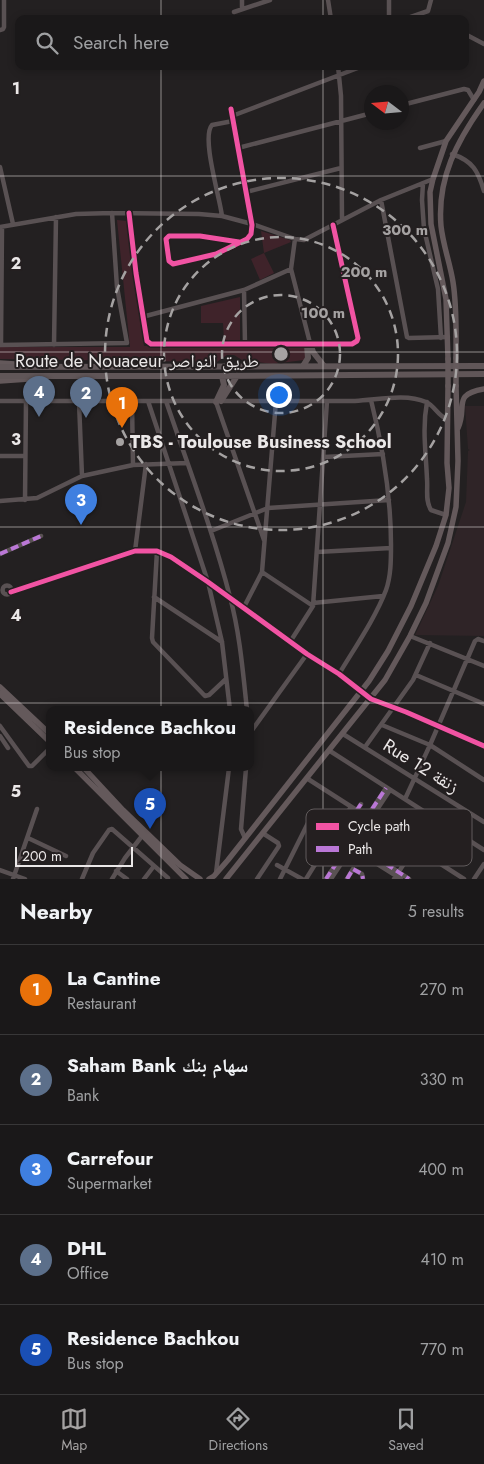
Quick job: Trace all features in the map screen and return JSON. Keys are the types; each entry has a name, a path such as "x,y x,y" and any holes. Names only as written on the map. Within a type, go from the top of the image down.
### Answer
{"highway":[{"path":"308,341 313,352 324,366"},
{"path":"303,366 308,358 308,341"},
{"name":"Route de Nouaceur طريق النواصر","path":"0,367 484,366"},
{"name":"Route de Nouaceur طريق النواصر","path":"0,376 468,374 484,376"},
{"path":"218,403 224,385 222,376"},
{"path":"218,403 237,376"}],"main road":[{"path":"209,879 215,875 245,838 361,691 388,651 411,606 436,546 446,515 449,488 447,419 448,338 446,299 431,224 430,192 432,180 446,141 484,82"},
{"path":"226,879 344,734 385,680 410,636 440,566 455,513 458,491 455,301 440,211 444,181 452,154 484,103"},
{"path":"0,363 44,367"},
{"path":"0,381 35,379 46,376"},
{"path":"457,430 460,423 463,399 468,394 484,389"},
{"path":"0,687 46,730"},
{"path":"0,694 46,738"},
{"path":"78,771 186,879"},
{"path":"87,771 183,868 200,879"}],"street":[{"path":"0,30 4,27 4,0"},
{"path":"242,0 242,9"},
{"path":"234,12 268,0"},
{"path":"328,0 330,15"},
{"path":"389,0 389,15"},
{"path":"416,15 428,11 430,0"},
{"path":"469,36 484,44"},
{"path":"338,70 342,219"},
{"path":"222,216 210,157 209,131 212,125 352,70"},
{"path":"409,103 464,89 468,90 474,100"},
{"path":"231,110 252,224 250,236 239,242 216,254 171,264 166,239 169,236 200,236 239,242"},
{"path":"238,148 364,115"},
{"path":"420,148 446,141"},
{"path":"452,154 470,162 477,173 484,191"},
{"path":"0,168 14,224"},
{"path":"246,192 341,168"},
{"path":"112,213 117,287 128,342 125,344 1,344 1,227 56,217 112,213 199,214 222,216 295,239 308,238 381,200 432,180"},
{"path":"422,183 424,230 438,289 441,338"},
{"path":"381,200 407,336 409,338 448,338"},
{"path":"129,213 142,317 147,341 151,344 245,344 308,341 352,344 357,341 358,338 333,226"},
{"path":"54,345 56,217"},
{"path":"295,239 291,269 308,341"},
{"path":"142,317 244,290 291,269"},
{"path":"244,290 245,344"},
{"path":"0,401 166,401 218,403 409,398 427,402 447,419"},
{"path":"339,674 383,596 390,570 389,500 383,454 371,400"},
{"path":"25,500 26,401"},
{"path":"148,401 208,582 222,642 229,706"},
{"path":"166,401 211,531 231,598 247,706"},
{"path":"244,607 262,572 276,401"},
{"path":"290,642 313,605 327,401"},
{"path":"79,402 82,476"},
{"path":"132,402 133,465"},
{"path":"427,402 423,434 428,504 431,510 446,515"},
{"path":"218,403 264,542"},
{"path":"324,457 383,454"},
{"path":"0,456 25,456"},
{"path":"0,501 37,498 82,476 133,465 187,463"},
{"path":"135,551 146,464"},
{"path":"211,531 268,508 389,500"},
{"path":"0,554 41,536"},
{"path":"317,552 391,548"},
{"path":"0,597 135,551 157,551 170,556 208,582 307,654 339,674 371,699 484,746"},
{"path":"157,551 152,638 154,644 205,696 209,695 226,679"},
{"path":"262,572 313,605 383,596"},
{"path":"154,597 222,642"},
{"path":"410,636 484,666"},
{"path":"405,799 475,641 478,639 484,641"},
{"path":"366,747 395,708 416,675 430,643"},
{"path":"254,727 307,654"},
{"path":"416,675 484,704"},
{"path":"382,725 430,746 484,780"},
{"path":"0,726 29,766 32,766 46,752"},
{"name":"Rue 12 زنقة","path":"344,734 465,809"},
{"path":"0,736 8,748"},
{"path":"330,751 420,809"},
{"path":"215,875 229,771"},
{"path":"245,838 241,829 246,771"},
{"path":"308,779 355,809"},
{"path":"374,809 388,789"},
{"path":"358,809 361,804"},
{"path":"14,877 37,809"},
{"name":"Rue 12 زنقة","path":"472,813 483,820"},
{"path":"280,879 306,827"},
{"path":"82,879 94,853 110,829 168,878"},
{"path":"257,879 278,846 278,843 264,834"},
{"path":"112,879 142,836"},
{"path":"28,838 66,856"},
{"path":"472,842 484,850"},
{"path":"474,879 484,864"},
{"path":"278,865 304,879 313,866"},
{"path":"144,879 154,866"},
{"path":"326,879 335,866"},
{"path":"331,879 338,866"},
{"path":"382,866 398,877 409,879"},
{"path":"444,866 464,879"},
{"path":"347,879 354,869 362,874 363,879"},
{"path":"0,870 14,877 25,879"},
{"path":"116,871 127,879"}],"shaded area":[{"path":"117,220 127,221 144,346 305,346 307,353 304,360 272,364 242,360 234,355 227,355 217,362 0,359 0,347 130,347"},
{"path":"261,231 290,240 291,242 264,253"},
{"path":"264,253 274,273 260,280 251,259"},
{"path":"240,297 240,340 224,340 223,323 201,323 201,306"},
{"path":"465,406 484,406 484,636 415,635 438,586 466,502 468,451 470,450 468,449"}],"marked path":[{"path":"0,554 41,536"},
{"path":"372,809 386,788"},
{"path":"358,809 361,804"},
{"path":"326,879 335,866"},
{"path":"389,866 409,879"},
{"path":"347,879 353,869 362,874 363,879"}],"cycle path":[{"path":"231,109 252,225 251,234 247,239 216,254 173,264 169,261 166,239 169,236 200,236 239,242"},
{"path":"129,213 147,341 151,344 352,344 357,341 358,338 333,225"},
{"path":"11,592 135,551 157,551 171,557 208,582 307,654 339,674 371,699 484,746"}],"place":[{"name":"DHL","path":"39,417"},
{"name":"Saham Bank سهام بنك","path":"86,418"},
{"name":"La Cantine","path":"122,428"},
{"name":"TBS - Toulouse Business School","path":"120,442"},
{"name":"Carrefour","path":"81,525"},
{"name":"Residence Bachkou","path":"150,829"}]}
